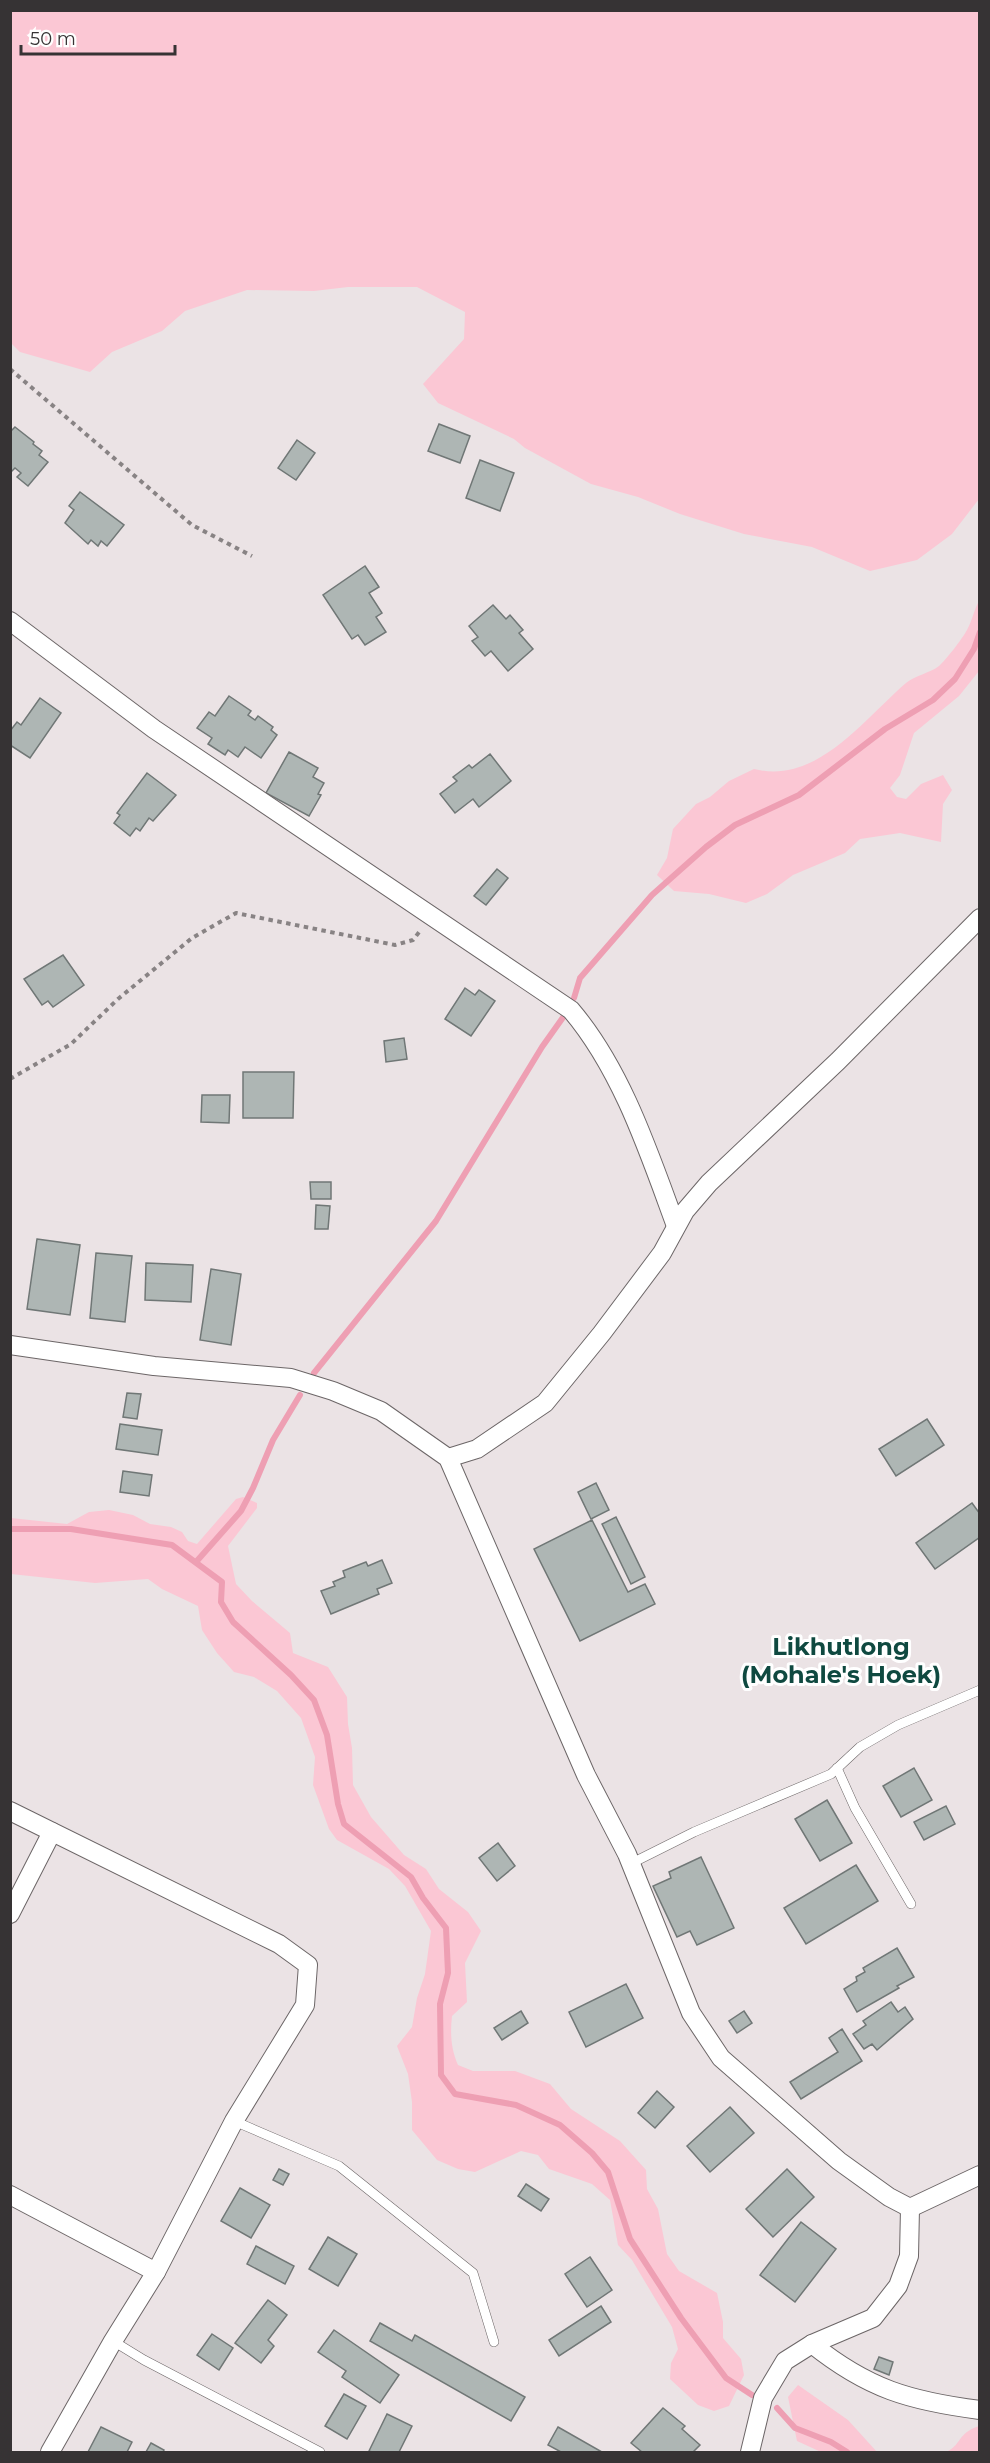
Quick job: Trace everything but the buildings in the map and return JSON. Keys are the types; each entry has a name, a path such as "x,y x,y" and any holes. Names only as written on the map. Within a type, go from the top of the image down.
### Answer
{"street":[{"path":"10,621 154,729 571,1010 592,1034 641,1132 676,1226"},
{"path":"448,1458 477,1449 545,1403 642,1280 662,1253 685,1211 709,1183 838,1061 980,918"},
{"path":"10,1346 154,1366 291,1378 381,1411 448,1458 586,1775 630,1864 691,2013 721,2058 840,2161 889,2198 910,2208"},
{"path":"10,1811 279,1944 308,1965 304,2005 234,2121 156,2272 113,2341 50,2452"},
{"path":"10,1914 52,1832"},
{"path":"910,2208 980,2175"},
{"path":"10,2195 156,2272"},
{"path":"750,2452 763,2398 785,2361 812,2344 873,2318 898,2286 909,2256 910,2208"},
{"path":"812,2344 840,2366 875,2386 934,2404 980,2410"}],"lane":[{"path":"630,1864 694,1832 831,1774 860,1747 898,1725 980,1690"},
{"path":"837,1768 855,1808 911,1904"},
{"path":"234,2121 339,2166 473,2273 494,2342"},
{"path":"113,2341 144,2360 320,2452"}],"path":[{"path":"10,369 192,525 252,556"},
{"path":"10,1079 71,1044 118,999 192,938 236,913 395,945 413,940 432,916"}],"shaded area":[{"path":"10,11 979,11 979,499 952,534 917,560 870,571 812,547 744,534 680,514 638,497 591,484 525,448 514,439 438,403 423,384 464,339 465,312 417,287 348,287 314,291 247,290 185,311 162,331 112,352 90,372 20,352 10,342"},
{"path":"979,601 979,671 959,696 914,733 900,775 890,788 897,797 906,799 921,784 943,775 952,790 943,804 941,842 900,833 860,839 845,853 793,875 767,894 746,903 709,894 674,891 657,875 667,858 673,829 696,804 710,797 729,781 754,769 777,771 798,767 838,746 906,683 942,663 967,630"},
{"path":"243,1497 257,1503 257,1508 228,1546 236,1584 252,1601 290,1633 293,1653 328,1667 347,1697 353,1785 371,1817 404,1855 426,1869 439,1889 468,1912 481,1931 465,1963 467,2002 452,2016 452,2041 458,2065 473,2071 515,2071 550,2084 571,2109 620,2141 646,2170 647,2189 658,2209 667,2254 679,2271 717,2293 723,2322 723,2338 741,2359 744,2375 729,2406 714,2411 698,2405 670,2379 671,2363 678,2349 672,2327 632,2260 618,2245 610,2200 592,2184 549,2169 538,2155 521,2151 475,2172 458,2169 437,2160 412,2130 412,2102 408,2074 397,2046 412,2027 417,1998 425,1974 431,1931 405,1886 389,1869 337,1840 329,1829 313,1785 315,1757 301,1718 277,1691 254,1677 234,1672 217,1653 202,1630 198,1606 162,1589 148,1579 95,1583 11,1574 11,1518 67,1524 89,1512 109,1510 133,1515 150,1524 171,1527 182,1532 188,1541 197,1544 236,1499"},
{"path":"798,2385 848,2420 877,2452 821,2452 797,2441 788,2397"},
{"path":"979,2426 979,2452 946,2452 955,2446 967,2432"}],"waterway":[{"path":"574,998 580,978 652,895 706,847 735,825 799,795 885,729 933,700 955,679 974,649 980,632"},
{"path":"314,1373 436,1221 542,1047 564,1016"},
{"path":"196,1562 241,1511 273,1440 300,1395"},
{"path":"10,1529 71,1529 172,1545 222,1582 221,1602 233,1622 291,1675 314,1700 327,1735 338,1804 344,1824 411,1877 423,1898 446,1928 448,1973 440,2004 441,2075 455,2094 516,2105 560,2125 592,2153 608,2172 630,2239 681,2318 726,2378 752,2395"},
{"path":"777,2408 795,2428 831,2442 847,2452"}],"district":[{"name":"Likhutlong (Mohale's Hoek)","path":"841,1661"}]}
